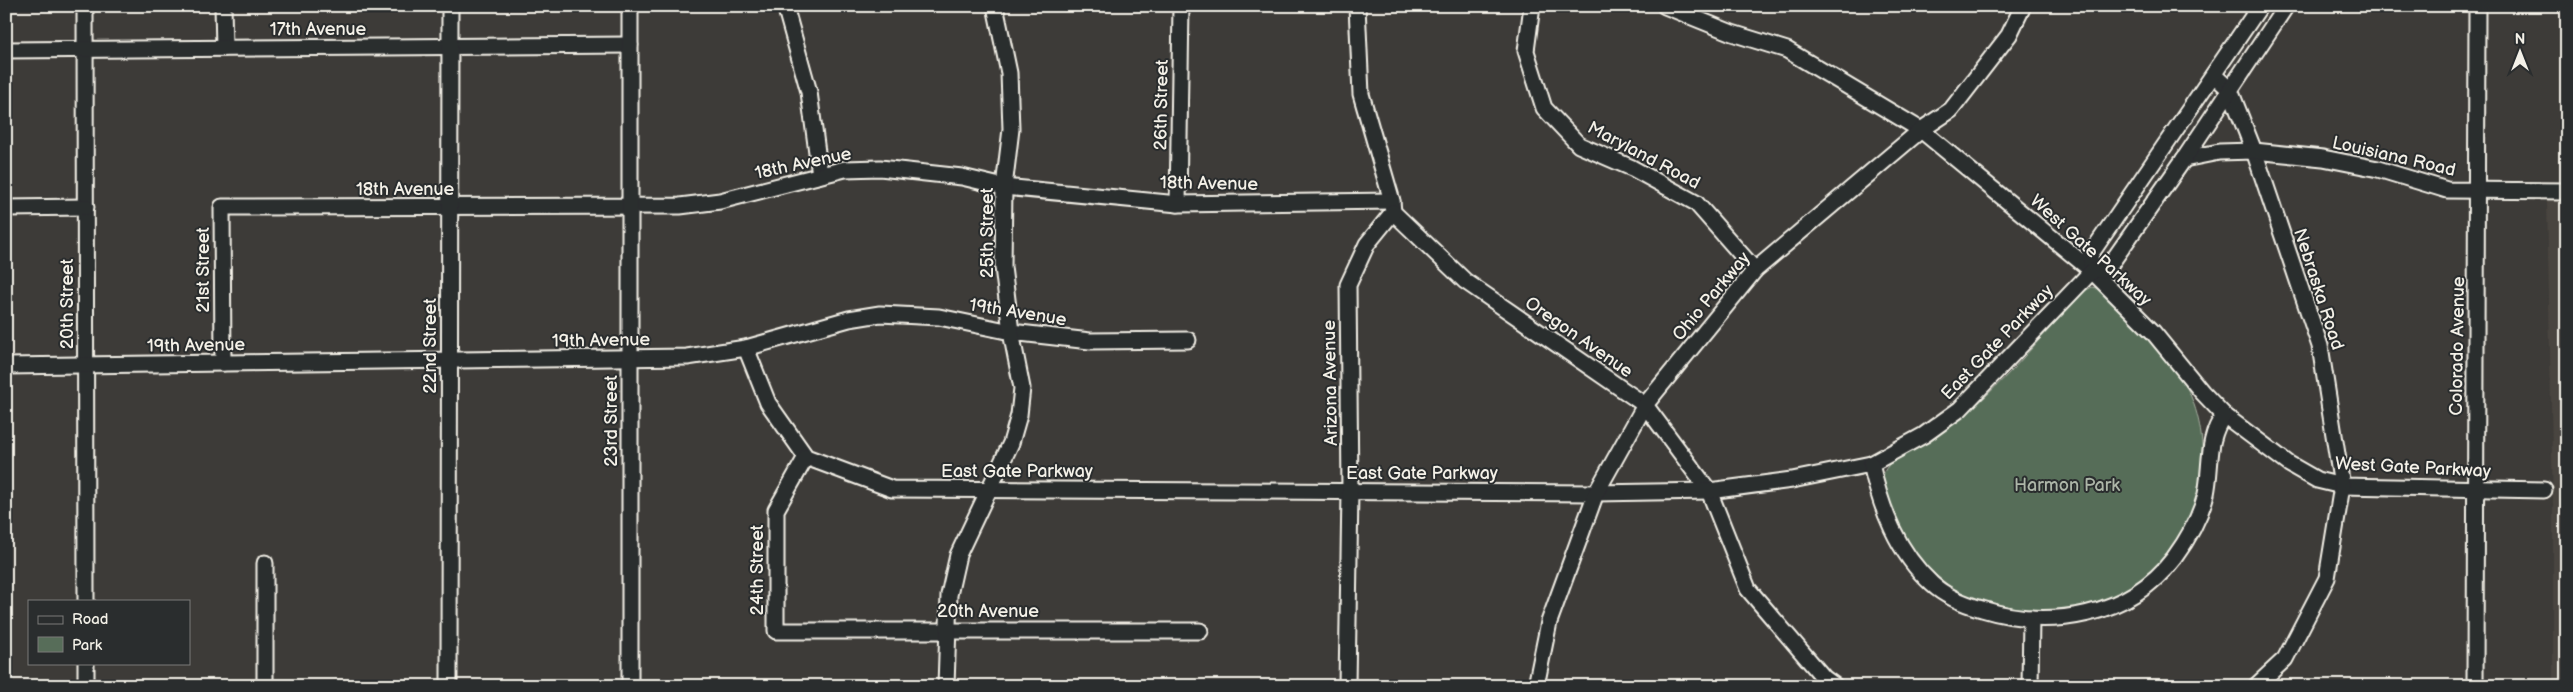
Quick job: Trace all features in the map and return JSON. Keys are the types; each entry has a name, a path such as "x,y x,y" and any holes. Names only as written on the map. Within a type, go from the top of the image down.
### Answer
{"street":[{"name":"20th Street","path":"85,6 86,600"},
{"path":"224,6 224,48"},
{"name":"22nd Street","path":"449,686 450,6"},
{"name":"23rd Street","path":"630,6 630,686"},
{"path":"785,6 810,92 820,175"},
{"name":"25th Street","path":"946,686 949,595 958,555 1011,443 1019,415 1022,388 1011,332 1003,268 1004,187 1011,129 1009,73 995,6"},
{"name":"26th Street","path":"1178,204 1181,6"},
{"name":"Oregon Avenue","path":"1357,6 1361,94 1392,207 1464,281 1645,405 1709,491 1748,589 1824,678 1835,686"},
{"name":"Maryland Road","path":"1532,6 1526,51 1544,108 1579,145 1632,168 1696,203 1755,270"},
{"name":"West Gate Parkway","path":"1665,6 1732,33 1787,50 1921,130 2092,271 2153,332 2207,398 2224,415 2289,464 2317,480 2342,486 2544,490"},
{"name":"Ohio Parkway","path":"1536,686 1549,622 1596,493 1645,405 1755,270 1921,130 1951,110 2009,35 2023,6"},
{"path":"2092,271 2090,255 2260,6"},
{"name":"East Gate Parkway","path":"806,457 892,489 990,490 1596,493 1709,491 1792,480 1871,464 1924,435 1960,409 1988,383 2092,271 2107,269 2184,159 2286,6"},
{"name":"Colorado Avenue","path":"2475,686 2474,489 2478,190 2477,6"},
{"name":"17th Avenue","path":"6,50 630,45"},
{"name":"Nebraska Road","path":"2214,75 2230,90 2254,151 2320,346 2342,486 2327,578 2284,659 2256,686"},
{"name":"Louisiana Road","path":"2184,159 2219,152 2254,151 2323,158 2369,167 2447,190 2567,191"},
{"name":"18th Avenue","path":"222,207 680,206 720,201 845,169 880,168 962,177 1004,187 1178,204 1392,207"},
{"path":"6,208 86,207"},
{"name":"21st Street","path":"222,207 223,363"},
{"name":"Arizona Avenue","path":"1347,686 1350,491 1348,284 1367,244 1392,207"},
{"name":"19th Avenue","path":"6,366 687,357 746,348 849,319 880,314 939,317 1011,332 1090,341 1188,340"},
{"path":"746,348 768,403 806,457"},
{"path":"1871,464 1894,533 1910,560 1932,585 1945,594 1975,607 2012,617 2075,617 2100,610 2145,587 2168,566 2188,538 2201,509 2208,480 2215,427 2224,415"},
{"name":"24th Street","path":"776,631 776,510 806,457"},
{"path":"265,564 265,686"},
{"path":"2030,686 2031,618"},
{"name":"20th Avenue","path":"776,631 1200,630"},
{"path":"86,664 86,686"}],"shaded area":[{"path":"2547,197 2567,197 2567,686 2553,686 2553,506"}],"green space":[{"name":"Harmon Park","path":"2092,287 2100,289 2109,296 2150,338 2178,372 2190,394 2200,425 2202,468 2190,520 2162,561 2124,591 2079,608 2030,612 1983,603 1940,579 1906,539 1894,516 1884,488 1884,472 1896,458 1952,424 1987,395 2020,362 2081,293"}]}
